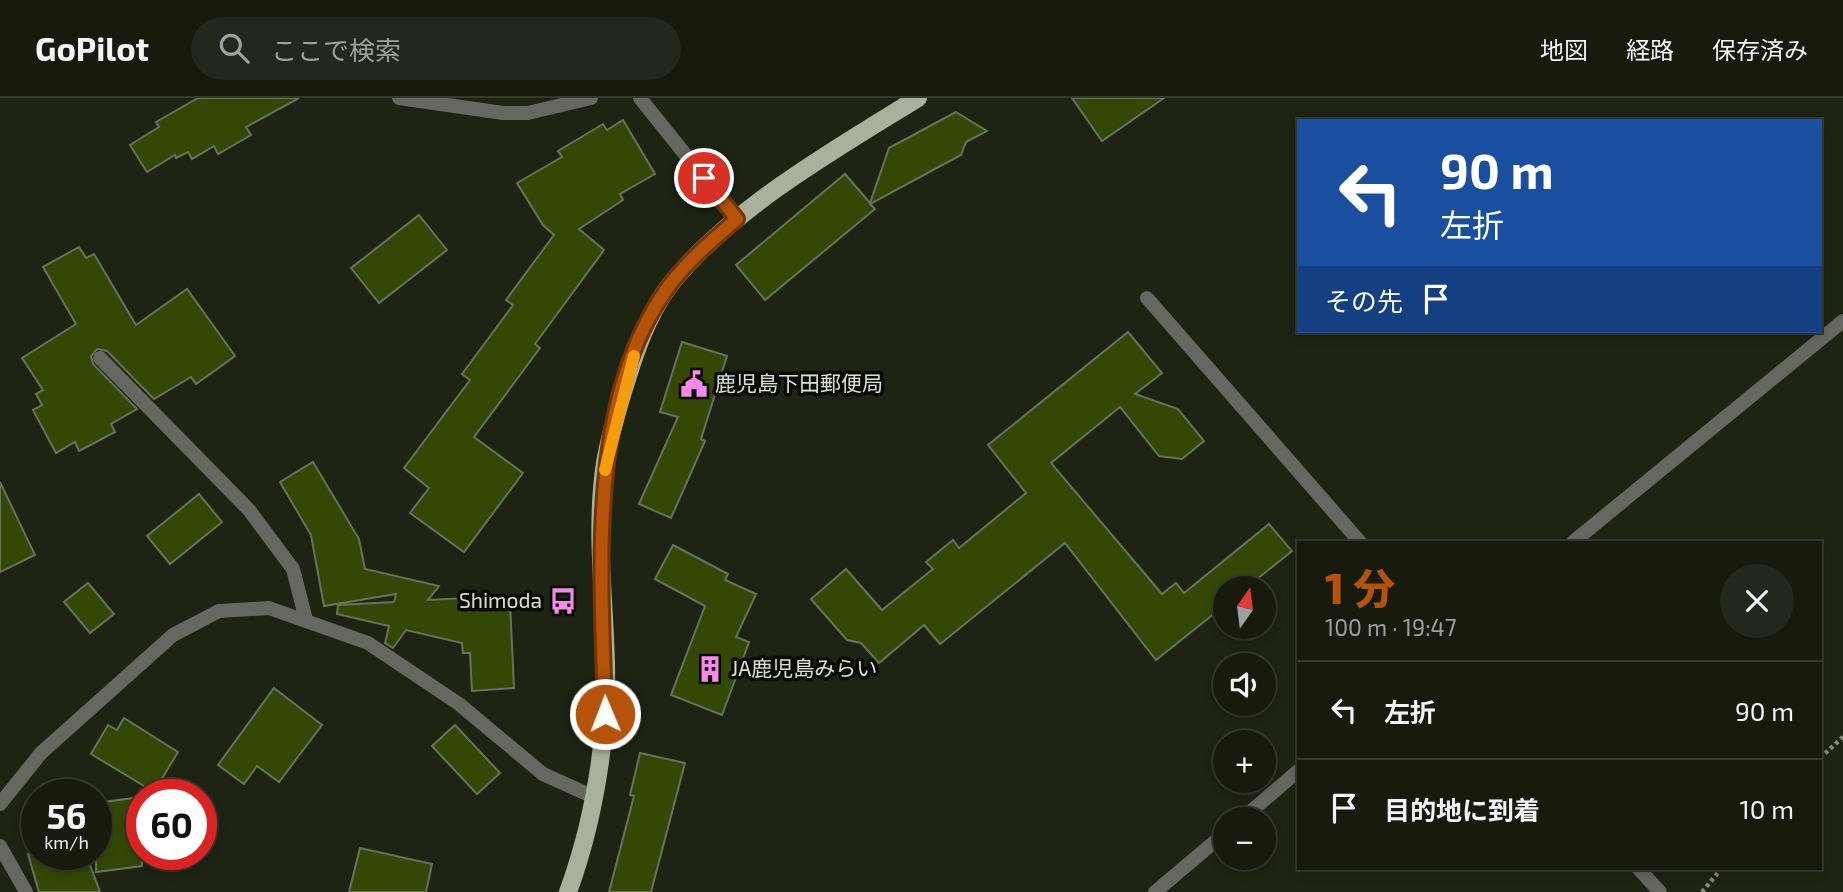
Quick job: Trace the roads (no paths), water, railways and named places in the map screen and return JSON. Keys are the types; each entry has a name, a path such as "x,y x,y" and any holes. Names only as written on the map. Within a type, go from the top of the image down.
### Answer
{"main road":[{"path":"568,892 582,854 596,798 605,714 602,529 605,463 639,339 671,283 702,249 737,219 854,138 918,98"}],"street":[{"path":"399,98 503,113 527,113 591,98"},
{"path":"640,98 737,219"},
{"path":"1147,298 1359,541"},
{"path":"1574,541 1843,321"},
{"path":"100,358 250,510 293,569 306,620"},
{"path":"0,804 41,753 173,635 219,611 270,608 368,643 459,704 543,774 596,798"},
{"path":"1256,807 1297,772"},
{"path":"1155,892 1213,843"},
{"path":"0,846 26,892"},
{"path":"1640,870 1660,892"}],"place":[{"name":"鹿児島下田郵便局","path":"694,384"},
{"name":"Shimoda","path":"563,601"},
{"name":"JA鹿児島みらい","path":"710,669"}]}
